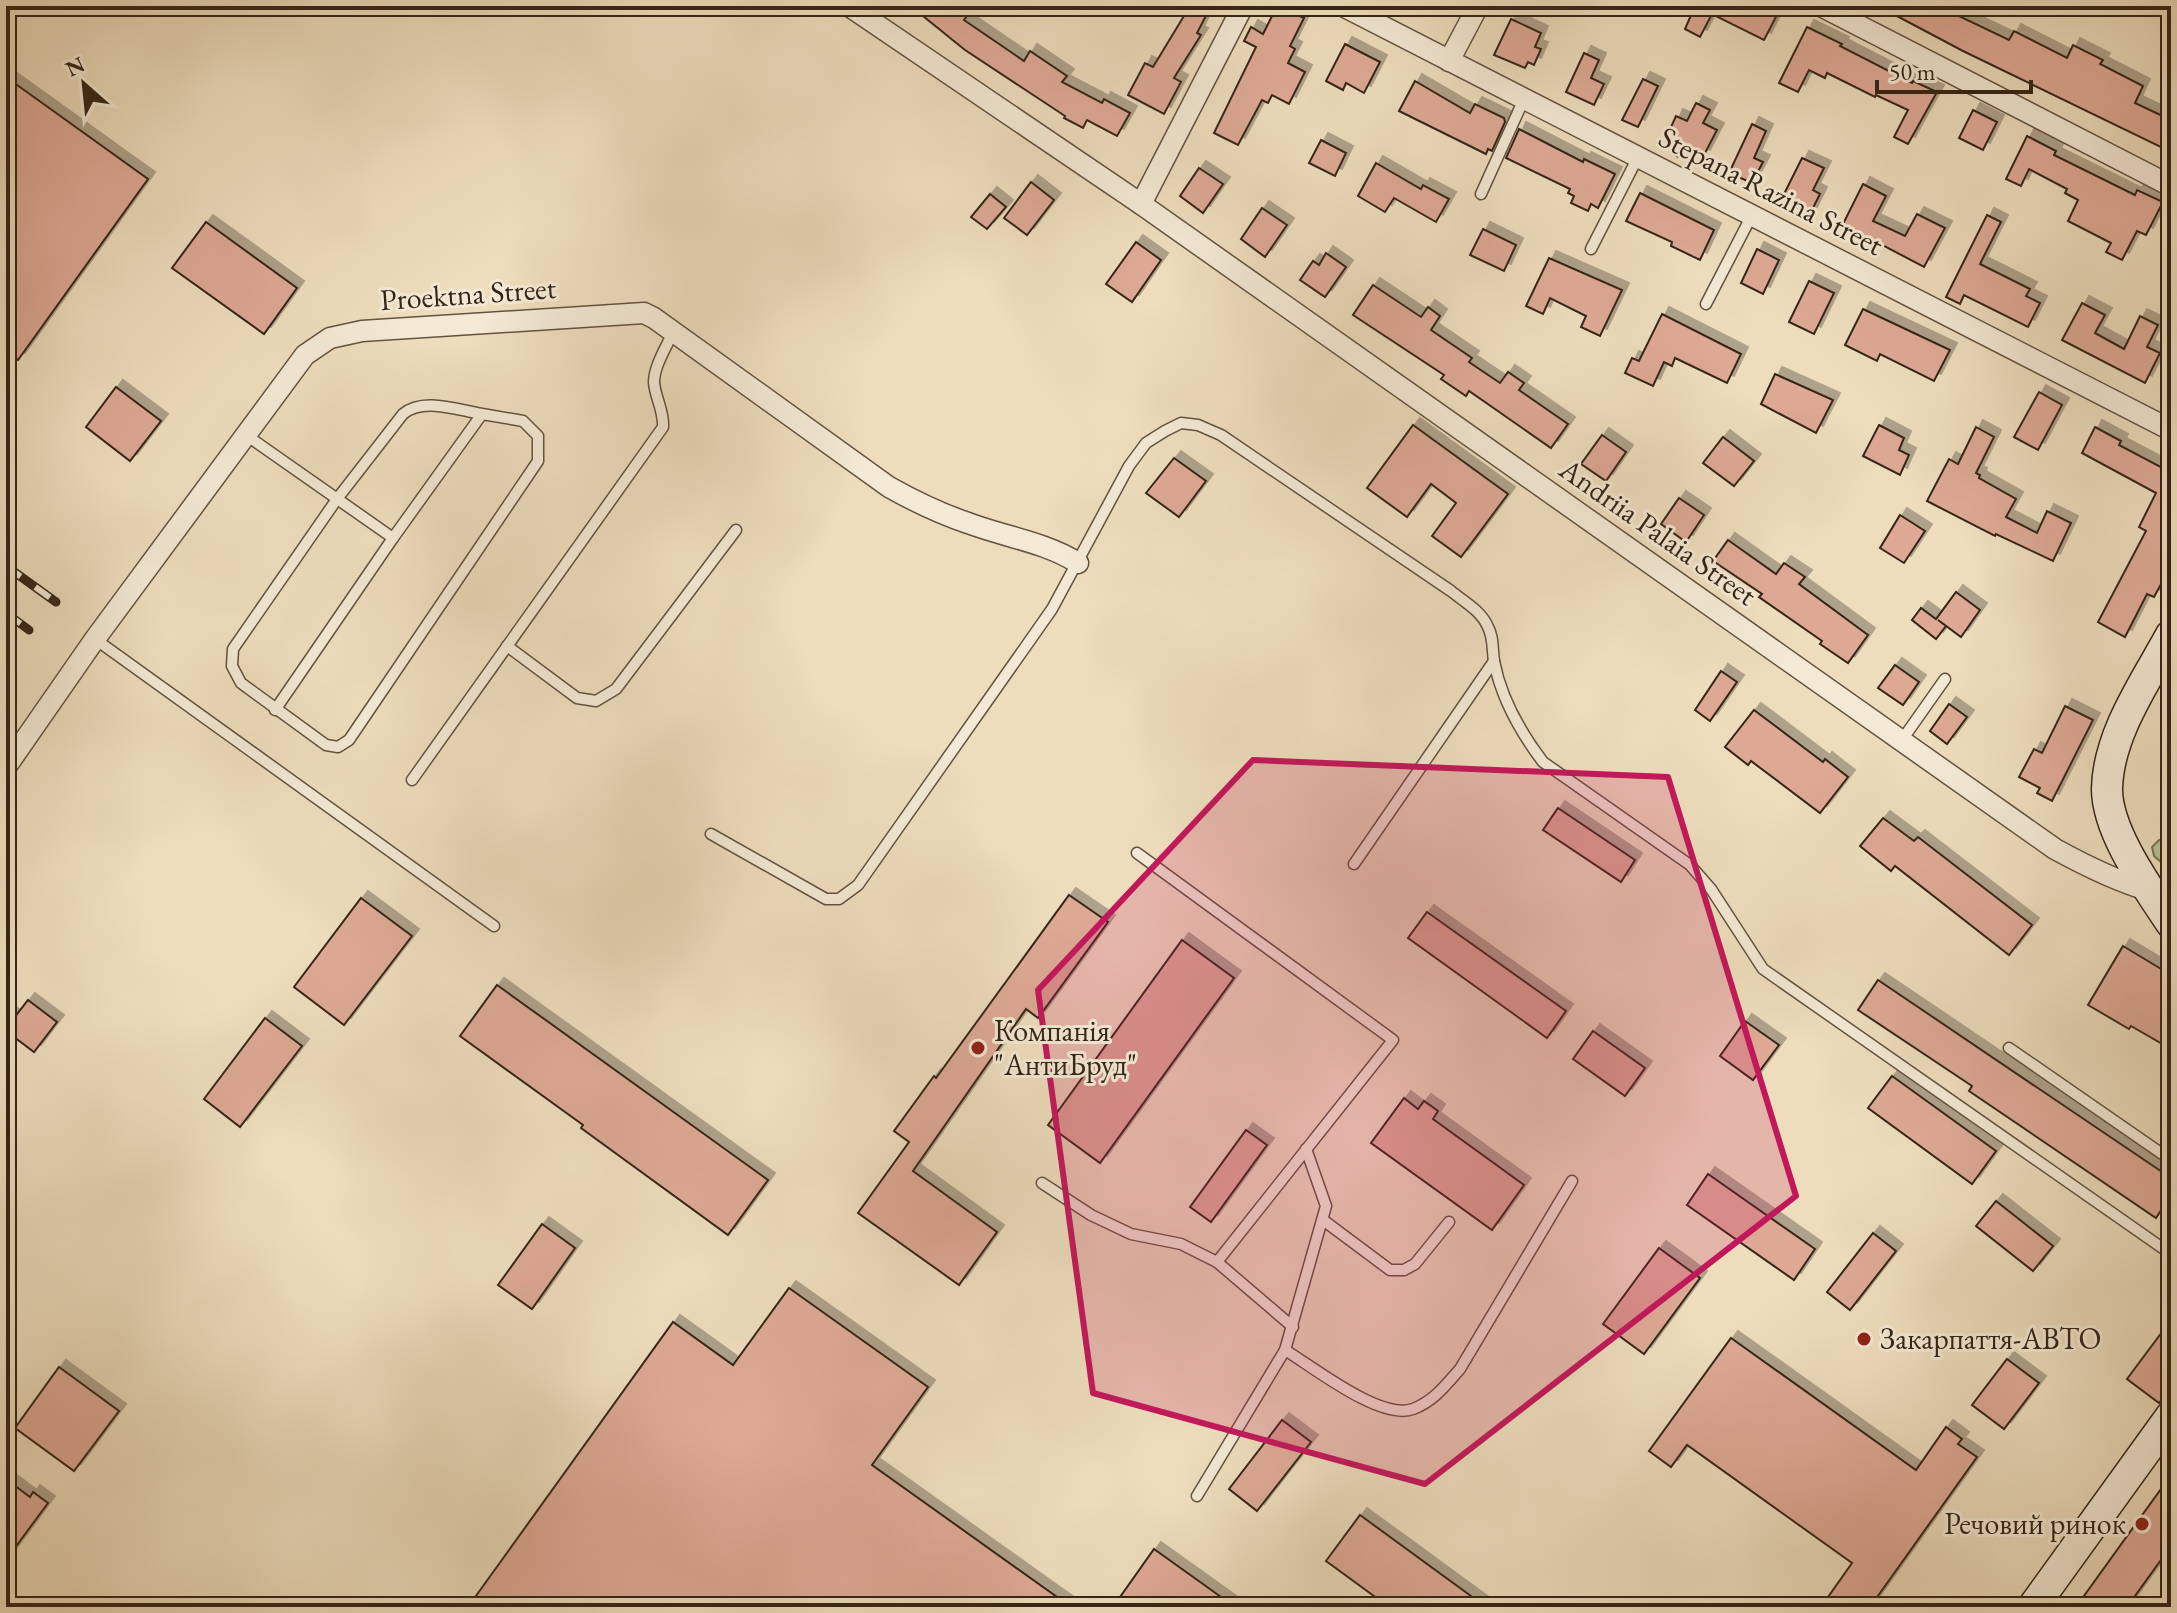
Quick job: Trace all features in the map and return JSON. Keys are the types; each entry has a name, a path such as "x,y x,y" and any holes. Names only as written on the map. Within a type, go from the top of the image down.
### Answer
{"street":[{"name":"Andriia Palaia Street","path":"849,6 1141,204 2055,849 2094,871 2150,891"},
{"path":"1141,204 1243,6"},
{"name":"Stepana Razina Street","path":"1343,6 2171,430"},
{"path":"1449,61 1478,6"},
{"path":"1821,6 2171,186"},
{"name":"Proektna Street","path":"6,767 95,639 305,355 330,338 362,331 633,313 654,318 889,487 969,524 1059,551 1078,563"},
{"path":"2171,635 2116,744 2107,790 2118,830 2150,891 2171,923"},
{"path":"2033,1607 2171,1416"}],"lane":[{"path":"1481,194 1524,99"},
{"path":"1591,249 1638,157"},
{"path":"1706,304 1752,215"},
{"path":"412,780 663,427 664,414 654,383 673,332"},
{"path":"422,405 482,414 523,421 538,436 538,461 349,740 338,747 326,745 241,683 232,666 233,649 337,499 403,414 412,407 422,405"},
{"path":"275,710 482,414"},
{"path":"711,834 826,899 839,899 858,885 1052,609 1129,466 1146,443 1181,423 1198,425 1255,456 1481,615 1492,636 1494,661 1504,696 1528,742 1543,762 1690,865 1711,889 1763,969 2171,1254"},
{"path":"246,435 393,538"},
{"path":"507,646 577,698 596,701 616,689 736,530"},
{"path":"95,639 494,926"},
{"path":"1354,864 1494,661"},
{"path":"1902,740 1945,679"},
{"path":"1137,853 1393,1040 1217,1262"},
{"path":"2009,1048 2171,1160"},
{"path":"1197,1496 1285,1350 1293,1327 1326,1206 1306,1149"},
{"path":"1285,1350 1380,1408 1410,1411 1437,1396 1460,1369 1572,1181"},
{"path":"1042,1183 1091,1215 1131,1234 1181,1244 1217,1262 1293,1327"},
{"path":"1323,1220 1390,1270 1404,1270 1415,1264 1449,1222"}],"highlighted area":[{"path":"1253,760 1668,777 1796,1196 1425,1484 1093,1393 1038,990"}],"green space":[{"path":"2159,840 2171,840 2171,871 2154,856 2152,847"}],"building":[{"path":"930,6 953,6 967,16 964,20 1024,61 1030,51 1067,76 1062,82 1102,103 1104,99 1130,113 1117,136 1087,120 1083,128 1064,118 965,50 923,16"},
{"path":"1190,6 1211,6 1197,33 1201,35 1174,78 1181,82 1164,114 1128,95 1145,63 1153,67"},
{"path":"1277,6 1304,18 1290,46 1295,49 1288,63 1305,72 1289,104 1272,95 1268,103 1262,100 1238,145 1214,133 1256,47 1244,41 1251,27 1263,34"},
{"path":"1695,6 1769,6 1779,11 1764,40 1712,14 1700,37 1685,29"},
{"path":"1878,6 1938,6 2009,40 2014,31 2067,58 2073,45 2103,60 2100,64 2143,86 2135,103 2171,120 2171,152 1963,51"},
{"path":"1511,19 1541,33 1535,47 1541,49 1534,65 1528,62 1525,68 1494,55"},
{"path":"1807,27 1912,83 1937,92 1908,144 1894,137 1908,110 1827,73 1825,78 1809,70 1798,92 1779,83"},
{"path":"1345,44 1380,62 1364,93 1346,83 1343,90 1326,81"},
{"path":"1584,53 1599,60 1591,78 1604,84 1594,105 1566,92"},
{"path":"6,77 148,179 18,360 6,351"},
{"path":"1643,79 1658,86 1638,127 1622,120"},
{"path":"1415,81 1470,113 1475,104 1504,118 1492,151 1488,149 1486,154 1399,111"},
{"path":"1696,103 1710,110 1703,123 1717,130 1703,157 1690,150 1685,160 1672,154 1677,143 1666,138 1676,116 1687,121"},
{"path":"1973,110 1997,122 1983,150 1959,138"},
{"path":"1752,124 1766,131 1754,158 1763,162 1752,183 1729,173"},
{"path":"1519,129 1583,162 1584,159 1615,174 1598,208 1591,204 1588,211 1571,203 1574,196 1568,193 1570,189 1506,158"},
{"path":"2027,136 2056,151 2054,155 2135,195 2137,190 2163,202 2146,235 2137,231 2122,260 2106,252 2111,243 2068,221 2078,200 2065,193 2067,189 2029,169 2021,186 2006,179"},
{"path":"1321,140 1346,153 1335,176 1309,163"},
{"path":"1802,158 1824,168 1813,190 1820,194 1810,214 1781,200"},
{"path":"1376,163 1421,189 1423,185 1449,199 1436,222 1394,198 1385,212 1358,196"},
{"path":"1199,168 1223,184 1203,213 1180,196"},
{"path":"1031,182 1054,200 1027,235 1004,218"},
{"path":"1863,184 1886,196 1873,221 1905,236 1917,214 1945,228 1924,267 1873,240 1871,243 1841,228"},
{"path":"1640,193 1714,230 1700,260 1671,246 1672,242 1626,221"},
{"path":"990,194 1006,207 987,229 971,217"},
{"path":"1262,208 1287,225 1265,257 1241,239"},
{"path":"1987,215 2001,222 1980,264 2030,289 2026,296 2040,303 2028,327 1964,295 1960,304 1946,297"},
{"path":"206,222 297,288 264,334 172,268"},
{"path":"1483,229 1516,245 1504,271 1470,255"},
{"path":"1136,242 1161,260 1132,302 1106,284"},
{"path":"1757,249 1779,260 1763,294 1741,283"},
{"path":"1326,253 1346,267 1325,297 1300,280 1313,261 1319,265"},
{"path":"1549,258 1622,290 1600,336 1581,327 1586,316 1550,298 1543,314 1526,306"},
{"path":"1809,281 1834,293 1814,334 1789,322"},
{"path":"1373,285 1421,317 1428,307 1440,316 1431,330 1472,358 1469,362 1500,383 1508,372 1524,383 1519,390 1568,424 1551,448 1469,391 1466,396 1441,379 1444,375 1353,315"},
{"path":"2082,303 2105,315 2095,333 2124,349 2140,316 2158,325 2147,347 2160,353 2145,383 2062,340"},
{"path":"1863,309 1950,350 1934,381 1880,354 1877,361 1845,345"},
{"path":"1662,314 1741,354 1727,383 1675,358 1672,366 1664,362 1653,386 1625,373 1632,358 1639,361"},
{"path":"1775,374 1833,400 1816,433 1761,404"},
{"path":"116,387 161,421 130,461 86,427"},
{"path":"2039,392 2062,405 2038,450 2014,437"},
{"path":"1413,425 1508,494 1461,557 1432,536 1456,503 1431,484 1407,517 1367,488"},
{"path":"1879,425 1904,438 1899,450 1909,455 1900,475 1863,456"},
{"path":"1976,427 1994,437 1976,473 1980,475 1979,478 2016,499 2006,517 2037,533 2047,511 2071,523 2053,561 1927,501 1949,459 1958,464"},
{"path":"2095,427 2121,441 2119,445 2168,471 2171,465 2171,566 2154,597 2147,594 2125,637 2098,622 2146,531 2139,527 2156,493 2082,453"},
{"path":"1602,435 1626,452 1606,481 1581,464"},
{"path":"1723,437 1754,461 1734,486 1703,463"},
{"path":"1174,458 1206,481 1179,517 1146,493"},
{"path":"1679,498 1704,515 1686,542 1661,524"},
{"path":"1900,515 1925,531 1904,563 1880,548"},
{"path":"1728,540 1776,574 1784,563 1805,577 1799,584 1868,635 1848,663 1759,597 1762,594 1713,561"},
{"path":"1956,592 1980,610 1961,637 1938,620 1946,626 1936,639 1912,620 1921,608 1936,619"},
{"path":"1895,665 1919,682 1903,705 1878,688"},
{"path":"1721,671 1737,682 1710,721 1695,710"},
{"path":"1949,704 1967,717 1947,744 1930,731"},
{"path":"2065,706 2093,720 2052,801 2037,793 2040,788 2019,777 2034,749 2042,753"},
{"path":"1754,710 1848,777 1820,813 1751,761 1748,765 1725,747"},
{"path":"1558,808 1635,860 1621,882 1543,830"},
{"path":"1883,818 1914,841 1918,837 2032,925 2009,955 1895,866 1891,871 1860,846"},
{"path":"1069,895 1108,922 1038,1018 1026,1009 913,1171 997,1232 959,1285 858,1213 909,1142 894,1131"},
{"path":"361,898 412,936 344,1025 294,987"},
{"path":"1427,912 1566,1011 1547,1038 1408,938"},
{"path":"1182,940 1234,978 1100,1163 1048,1125"},
{"path":"2123,946 2171,975 2171,1049 2088,1005"},
{"path":"1878,980 2171,1178 2171,1195 2156,1218 1969,1091 1972,1086 1858,1010"},
{"path":"497,985 768,1180 728,1235 460,1036"},
{"path":"28,1000 57,1022 34,1052 6,1031 6,1011 14,1018"},
{"path":"265,1018 302,1046 240,1127 204,1099"},
{"path":"1745,1021 1779,1045 1753,1080 1720,1056"},
{"path":"1593,1031 1645,1068 1625,1096 1573,1059"},
{"path":"1892,1076 1996,1151 1972,1184 1868,1108"},
{"path":"1404,1098 1418,1109 1424,1101 1438,1111 1433,1119 1524,1185 1492,1230 1371,1143"},
{"path":"1246,1130 1267,1145 1211,1222 1190,1207"},
{"path":"1708,1174 1815,1249 1794,1280 1687,1205"},
{"path":"1996,1201 2053,1246 2033,1271 1976,1226"},
{"path":"542,1224 575,1248 532,1309 498,1285"},
{"path":"1873,1233 1896,1251 1850,1310 1827,1292"},
{"path":"1659,1248 1700,1278 1644,1354 1603,1324"},
{"path":"789,1288 928,1387 872,1465 1071,1607 468,1607 673,1322 733,1365"},
{"path":"2171,1320 2171,1387 2159,1403 2127,1379"},
{"path":"1731,1338 1916,1470 1946,1427 1962,1439 1958,1444 1977,1457 1870,1607 1821,1607 1852,1563 1687,1445 1671,1467 1649,1451"},
{"path":"2007,1359 2039,1383 2004,1429 1972,1405"},
{"path":"59,1367 119,1411 74,1471 15,1428"},
{"path":"1282,1420 1311,1442 1257,1511 1229,1489"},
{"path":"2171,1475 2171,1546 2127,1607 2076,1607"},
{"path":"6,1479 30,1497 33,1492 48,1503 6,1560"},
{"path":"1360,1515 1486,1607 1389,1607 1326,1561"},
{"path":"1154,1549 1235,1607 1113,1607"}],"railway":[{"path":"6,566 56,602"},
{"path":"6,613 29,630"}],"place":[{"name":"Компанія \"АнтиБруд\"","path":"978,1048"},
{"name":"Закарпаття-АВТО","path":"1864,1339"},
{"name":"Речовий ринок","path":"2142,1524"}]}
